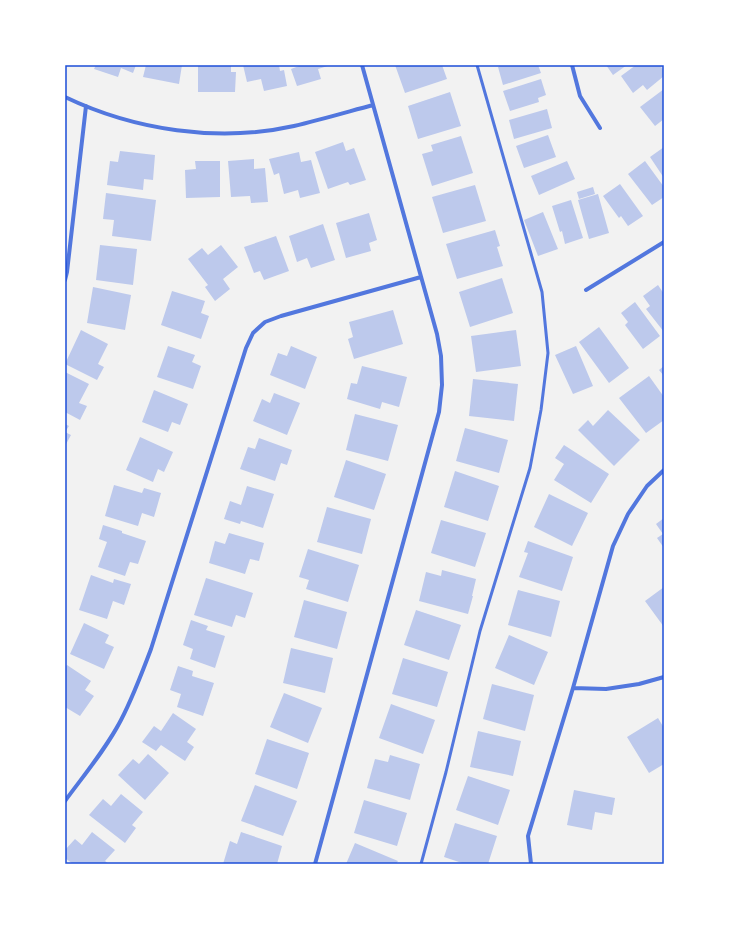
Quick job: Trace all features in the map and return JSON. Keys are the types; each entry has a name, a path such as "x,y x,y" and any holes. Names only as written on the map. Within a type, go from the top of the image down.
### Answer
{"street":[{"path":"315,864 438,412 442,385 441,356 437,334 362,65"},
{"path":"572,65 580,96 600,128"},
{"path":"65,97 121,119 151,126 188,132 224,134 257,132 293,126 373,104"},
{"path":"65,280 86,106"},
{"path":"586,290 664,242"},
{"path":"65,801 100,754 120,721 137,686 151,649 246,348 253,333 265,322 280,316 422,277"},
{"path":"531,864 528,836 573,688 613,546 628,514 648,486 664,470"},
{"path":"573,688 606,689 639,684 664,677"}],"lane":[{"path":"421,864 446,772 480,631 530,468 542,410 548,353 542,292 477,65"}],"building":[{"path":"96,65 136,65 133,73 121,68 118,77 94,69"},
{"path":"146,65 182,65 179,84 143,77"},
{"path":"198,65 231,65 231,72 236,72 235,92 198,92"},
{"path":"243,65 279,65 280,71 284,70 287,86 264,91 261,79 247,82"},
{"path":"298,65 331,65 318,69 321,79 297,86 291,69 299,66"},
{"path":"395,65 442,65 447,79 405,93"},
{"path":"502,65 538,65 541,73 503,85 498,67"},
{"path":"606,65 627,65 613,75"},
{"path":"636,65 664,65 661,67 664,70 664,76 647,90 643,85 633,93 621,76"},
{"path":"541,79 546,95 538,98 539,102 510,111 503,91"},
{"path":"664,89 664,119 655,126 640,107"},
{"path":"450,92 461,126 418,139 408,106"},
{"path":"547,109 552,128 514,139 509,120"},
{"path":"548,135 556,157 524,168 516,146"},
{"path":"461,136 473,173 432,186 422,154 433,151 431,145"},
{"path":"343,142 346,151 354,148 366,180 350,185 348,182 328,189 315,152"},
{"path":"664,147 664,178 650,157"},
{"path":"120,151 155,155 153,180 144,179 143,190 107,185 110,161 118,162"},
{"path":"299,152 301,162 311,160 320,193 300,198 298,190 284,194 279,173 274,175 269,159"},
{"path":"254,159 254,169 265,168 268,202 251,203 250,196 231,197 228,161"},
{"path":"195,161 220,161 220,197 186,198 185,170 196,169"},
{"path":"567,161 575,179 539,195 531,176"},
{"path":"645,161 664,187 664,197 652,205 628,174"},
{"path":"620,184 643,216 628,226 621,216 619,218 603,196"},
{"path":"475,185 486,221 443,233 432,197"},
{"path":"593,187 595,194 579,199 577,192"},
{"path":"106,193 156,200 151,241 112,236 114,220 103,219"},
{"path":"598,194 609,233 589,239 578,200"},
{"path":"571,200 583,238 565,244 562,231 560,232 552,206"},
{"path":"543,212 558,249 538,256 524,220"},
{"path":"369,213 377,240 369,243 371,251 346,258 336,223"},
{"path":"323,224 335,260 311,268 307,258 297,262 289,236"},
{"path":"495,230 500,246 497,247 503,266 457,279 446,244"},
{"path":"276,236 289,271 264,280 260,271 254,273 244,247"},
{"path":"100,245 137,249 133,285 96,280"},
{"path":"221,245 238,267 223,279 230,289 215,301 205,287 208,285 188,259 202,248 208,255"},
{"path":"502,278 513,313 470,327 459,292"},
{"path":"658,285 664,294 664,332 646,309 650,306 643,296"},
{"path":"93,287 131,295 125,330 87,323"},
{"path":"172,291 205,301 201,313 209,316 201,339 161,325"},
{"path":"635,302 660,336 643,349 625,325 628,322 621,313"},
{"path":"393,310 403,344 354,359 348,339 353,337 349,322"},
{"path":"599,327 629,368 609,383 579,342"},
{"path":"81,330 108,344 98,364 104,367 97,380 65,364"},
{"path":"516,330 521,366 476,372 471,336"},
{"path":"168,346 195,355 192,362 201,366 193,389 157,377"},
{"path":"291,346 317,357 305,389 270,375 278,353 287,356"},
{"path":"576,346 593,386 573,394 555,355"},
{"path":"362,366 407,377 399,407 382,402 380,409 347,399 351,383 357,384"},
{"path":"664,366 664,376 659,370"},
{"path":"65,372 89,384 79,403 87,406 80,420 65,412"},
{"path":"649,376 664,397 664,420 646,433 619,398"},
{"path":"473,379 518,384 514,421 469,416"},
{"path":"154,390 188,404 180,425 172,422 168,432 142,422"},
{"path":"274,393 300,403 287,435 253,421 262,399 270,403"},
{"path":"608,410 640,440 614,466 578,430 588,420 593,426"},
{"path":"355,414 398,425 388,461 346,450"},
{"path":"65,424 69,426 65,432"},
{"path":"465,428 508,440 499,473 456,461"},
{"path":"65,432 71,435 65,446"},
{"path":"140,437 173,452 164,472 158,469 153,482 126,470"},
{"path":"259,438 292,450 287,465 281,463 275,481 240,469 248,447 255,449"},
{"path":"564,445 609,474 591,503 554,480 564,464 555,458"},
{"path":"346,460 386,474 374,510 334,497"},
{"path":"455,471 499,486 488,521 444,507"},
{"path":"114,485 142,493 144,488 161,493 154,517 142,513 138,526 105,516"},
{"path":"247,486 274,494 263,528 241,521 240,524 224,519 230,501 241,505"},
{"path":"549,494 588,513 572,546 534,527"},
{"path":"327,507 371,519 362,554 317,542"},
{"path":"664,518 664,548 657,538 663,534 656,524"},
{"path":"441,520 486,533 475,567 431,553"},
{"path":"103,525 146,541 138,564 130,562 125,576 98,567 107,542 99,539"},
{"path":"229,533 264,543 259,561 250,559 245,574 209,563 215,541 225,544"},
{"path":"528,541 573,557 562,591 519,577 528,553 524,552"},
{"path":"308,549 359,565 348,602 306,589 309,580 299,577"},
{"path":"442,570 476,579 468,614 419,601 426,572 441,576"},
{"path":"91,575 113,583 114,579 131,584 124,605 113,601 107,619 79,610"},
{"path":"206,578 253,593 245,618 236,615 232,627 194,615"},
{"path":"664,587 664,627 645,601"},
{"path":"518,590 560,601 551,637 508,625"},
{"path":"304,600 347,612 337,649 294,637"},
{"path":"416,610 461,625 449,660 404,645"},
{"path":"191,620 208,626 206,630 225,636 215,668 190,659 193,649 183,645"},
{"path":"84,623 109,635 105,643 114,647 104,669 70,654"},
{"path":"509,635 548,652 534,685 495,668"},
{"path":"291,648 333,658 325,693 283,683"},
{"path":"403,658 448,672 437,707 392,694"},
{"path":"67,665 91,681 85,690 94,696 80,716 65,707 65,667"},
{"path":"178,666 193,671 192,676 214,683 203,716 177,707 181,694 170,690"},
{"path":"492,684 534,695 525,731 483,719"},
{"path":"284,693 322,708 308,743 270,727"},
{"path":"391,704 435,720 423,754 379,738"},
{"path":"173,713 196,729 187,742 194,747 185,761 161,745 156,751 142,742 154,726 161,731"},
{"path":"658,718 664,728 664,764 649,773 627,737"},
{"path":"478,731 521,741 513,776 470,767"},
{"path":"267,739 309,753 297,789 255,774"},
{"path":"148,754 169,773 145,800 118,775 133,759 139,764"},
{"path":"390,755 420,764 410,800 367,788 375,759 388,762"},
{"path":"468,776 510,790 498,825 456,810"},
{"path":"255,785 297,801 283,836 241,821"},
{"path":"574,790 615,798 612,815 595,812 592,830 567,825"},
{"path":"121,794 143,812 132,825 136,828 125,843 89,815 103,799 111,806"},
{"path":"364,800 407,813 397,846 354,833"},
{"path":"455,823 497,836 488,864 465,864 444,857"},
{"path":"92,832 115,850 105,861 109,864 73,864 65,858 65,850 75,839 82,845"},
{"path":"241,832 282,846 277,864 223,864 230,841 237,844"},
{"path":"355,843 398,861 396,864 346,864"}]}
